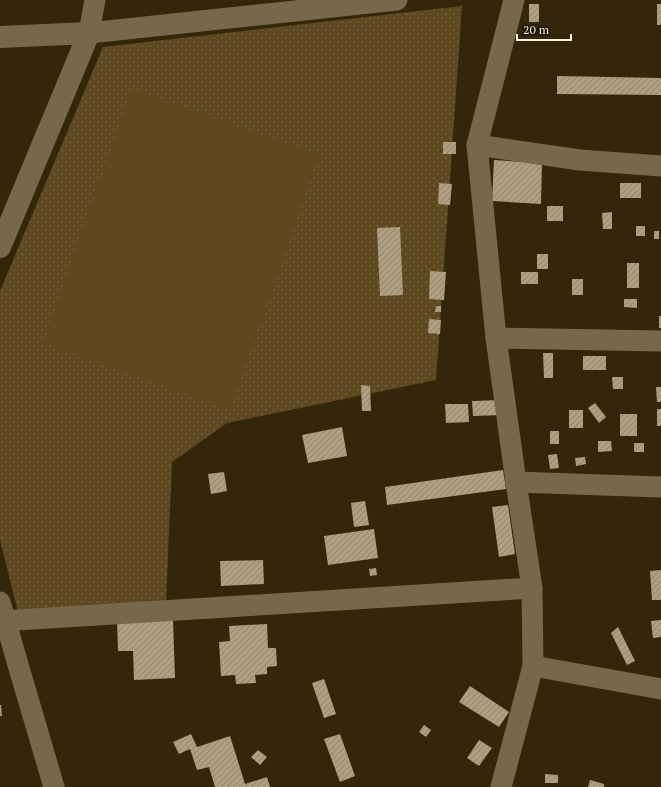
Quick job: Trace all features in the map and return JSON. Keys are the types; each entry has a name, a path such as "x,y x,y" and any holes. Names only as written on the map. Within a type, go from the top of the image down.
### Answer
{"street":[{"path":"0,247 89,33 95,0"},
{"path":"0,37 89,33 397,0"},
{"path":"502,787 533,666 532,588 496,338 477,145 514,0"},
{"path":"477,145 580,160 661,166"},
{"path":"496,338 661,341"},
{"path":"516,482 661,486"},
{"path":"54,787 2,614 532,588"},
{"path":"533,666 661,689"}],"shaded area":[{"path":"462,6 436,380 227,423 172,462 166,602 18,612 0,540 0,291 103,47"},
{"path":"132,89 319,155 230,410 43,343"}],"building":[{"path":"529,4 539,4 539,22 529,22"},
{"path":"657,4 661,4 661,25 657,25"},
{"path":"557,76 661,78 661,95 557,94"},
{"path":"443,142 456,142 456,154 443,154"},
{"path":"494,160 542,163 541,204 492,201"},
{"path":"439,183 452,184 450,205 438,204"},
{"path":"620,183 641,183 641,198 620,198"},
{"path":"547,206 563,206 563,221 547,221"},
{"path":"612,212 612,229 603,229 602,213"},
{"path":"636,226 645,226 645,236 636,236"},
{"path":"400,227 403,295 380,296 377,228"},
{"path":"654,231 659,231 659,239 654,239"},
{"path":"537,254 548,254 548,269 537,269"},
{"path":"627,263 639,263 639,288 627,288"},
{"path":"430,271 446,272 444,300 429,299"},
{"path":"521,272 538,272 538,284 521,284"},
{"path":"572,279 583,279 583,295 572,295"},
{"path":"624,299 637,299 637,308 624,307"},
{"path":"436,306 441,306 441,312 435,312"},
{"path":"659,316 661,316 661,328 659,328"},
{"path":"429,319 441,320 440,334 428,333"},
{"path":"543,353 553,353 553,378 544,378"},
{"path":"583,356 606,356 606,370 583,370"},
{"path":"612,377 623,377 623,389 613,389"},
{"path":"361,385 370,386 371,411 362,411"},
{"path":"656,387 661,387 661,402 657,402"},
{"path":"502,400 502,415 473,416 472,401"},
{"path":"595,403 606,417 599,423 588,408"},
{"path":"445,404 468,404 469,422 446,423"},
{"path":"657,409 661,409 661,426 657,426"},
{"path":"569,410 583,410 583,428 569,428"},
{"path":"620,414 637,414 637,436 620,436"},
{"path":"342,427 347,456 308,463 302,435"},
{"path":"550,431 559,431 559,444 550,444"},
{"path":"598,441 611,441 612,451 598,452"},
{"path":"634,443 644,443 644,452 634,452"},
{"path":"557,454 559,468 550,469 548,455"},
{"path":"585,457 586,464 576,466 575,458"},
{"path":"503,470 506,489 387,505 385,487"},
{"path":"224,472 227,491 211,494 208,474"},
{"path":"365,501 369,525 354,527 351,503"},
{"path":"508,505 515,554 499,557 492,507"},
{"path":"374,529 378,558 328,565 324,536"},
{"path":"263,560 264,584 221,586 220,561"},
{"path":"376,568 377,575 370,576 369,569"},
{"path":"661,570 661,600 652,600 650,571"},
{"path":"173,619 175,678 134,680 133,651 118,651 117,620"},
{"path":"661,620 661,637 653,638 651,621"},
{"path":"267,624 268,648 276,648 277,666 267,667 267,674 255,675 256,683 236,684 235,675 221,676 219,642 230,641 229,626"},
{"path":"618,627 635,661 627,665 611,633"},
{"path":"324,679 336,714 324,718 312,683"},
{"path":"470,686 509,712 499,727 459,702"},
{"path":"1,705 2,716 0,716"},
{"path":"424,725 431,730 426,737 419,732"},
{"path":"191,734 197,747 230,736 245,784 267,777 270,787 215,787 209,767 197,770 190,749 179,754 173,742"},
{"path":"340,734 355,776 340,782 324,739"},
{"path":"479,740 492,748 479,766 467,758"},
{"path":"258,750 267,757 260,765 251,757"},
{"path":"545,774 558,775 558,783 545,783"},
{"path":"590,780 604,784 604,787 588,787"}]}
